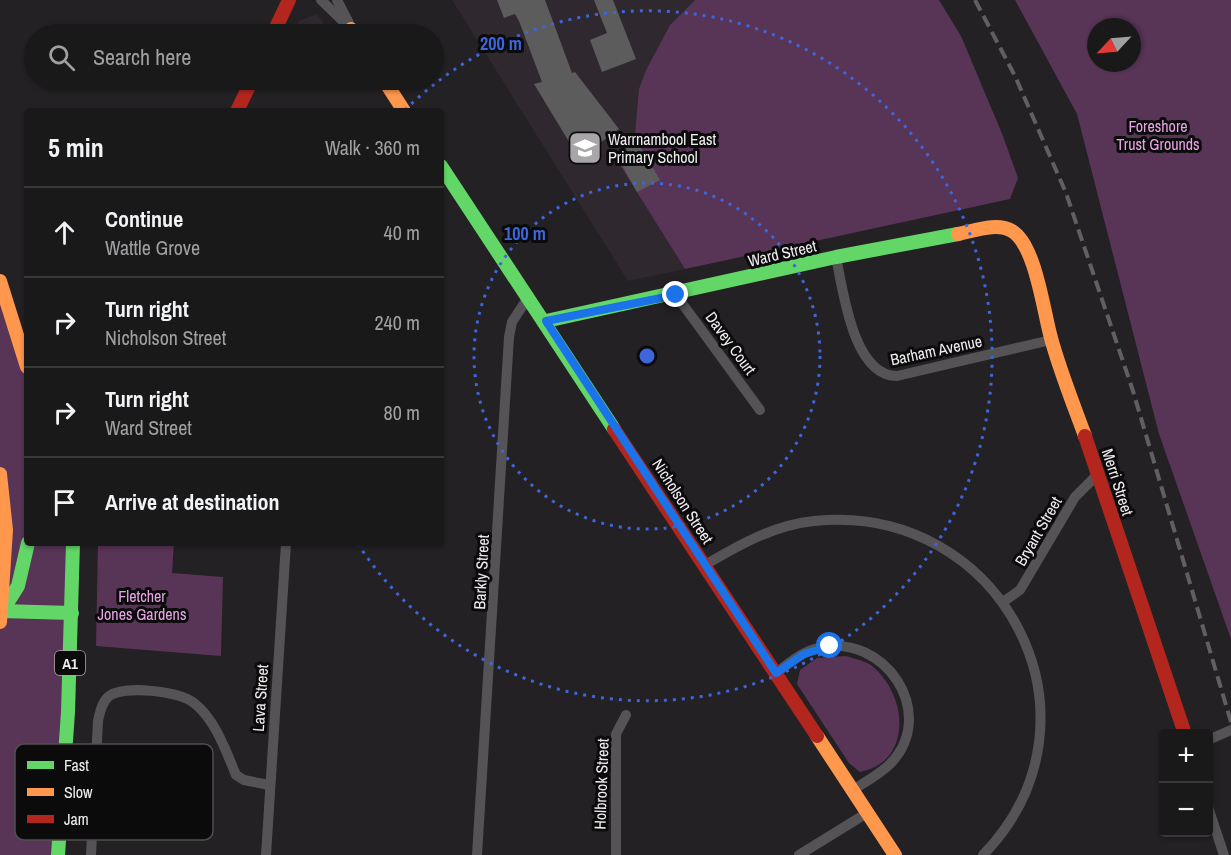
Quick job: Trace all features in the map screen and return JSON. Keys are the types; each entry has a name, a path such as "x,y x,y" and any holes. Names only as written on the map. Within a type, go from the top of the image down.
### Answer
{"main road":[{"path":"278,24 289,0"},
{"path":"238,108 247,90"},
{"path":"390,90 402,108"},
{"name":"Nicholson Street","path":"444,170 546,321 895,855"},
{"name":"Ward Street","path":"546,321 676,295 836,257 993,227 1005,226 1021,240"},
{"name":"Merri Street","path":"1021,240 1051,340 1099,474 1183,729"},
{"path":"0,281 24,357"},
{"path":"0,474 8,533 0,622"},
{"path":"0,611 13,597 18,586 27,546"},
{"name":"A1","path":"64,744 72,612 73,546"},
{"path":"0,611 72,612"},
{"name":"A1","path":"58,855 59,840"}],"street":[{"path":"321,0 345,24"},
{"path":"337,0 349,24"},
{"name":"Barham Avenue","path":"836,257 855,337 878,370 886,376 897,376 1051,340"},
{"name":"Davey Court","path":"676,295 760,410"},
{"name":"Barkly Street","path":"477,855 509,337 512,322 529,296"},
{"name":"Bryant Street","path":"1003,602 1020,590 1075,497 1099,474"},
{"path":"705,565 746,542 790,525 814,521 864,521 904,530 948,550 978,573 1003,602 1020,631 1032,663 1040,711 1039,737 1034,765 1021,802 1000,836 983,855"},
{"name":"Lava Street","path":"266,855 286,546"},
{"path":"776,673 810,651 837,645 869,653 896,676 908,714 903,742 890,764 853,790"},
{"path":"97,744 100,709 107,698 117,692 130,690 180,695 195,703 207,717 236,775 244,780 269,785"},
{"name":"Holbrook Street","path":"616,855 616,734 626,715"},
{"path":"1213,738 1231,730"},
{"path":"799,855 867,813"},
{"path":"1213,820 1224,855"},
{"path":"91,855 92,840"}],"shaded area":[{"name":"Warrnambool East Primary School","path":"452,0 695,0 670,25 646,70 635,134 618,162 685,269 628,281"},
{"path":"317,14 324,24 298,24 299,21"}],"green space":[{"path":"695,0 939,0 961,36 1018,178 1010,199 685,269 618,162 635,134 639,89 646,70 670,25"},
{"name":"Foreshore Trust Grounds","path":"1015,0 1231,0 1231,639 1159,434 1077,114"},
{"path":"0,282 24,358 24,546 73,546 63,744 15,744 15,840 58,840 57,855 0,855"},
{"name":"Fletcher Jones Gardens","path":"98,546 174,546 172,573 223,577 221,656 96,646"},
{"path":"846,656 864,661 884,678 893,693 898,710 897,742 889,755 877,766 860,772 849,763 797,684 800,670 817,658"}],"building":[{"path":"497,0 545,0 572,73 575,72 619,129 589,151 582,143 574,150 534,84 542,82 519,21 515,14 504,18"},
{"path":"594,0 613,0 636,59 602,72 590,40 607,33"},
{"path":"634,136 660,180 637,192 618,158"}],"railway":[{"path":"975,0 1015,76 1066,193 1133,391 1231,722"}],"traffic: fast":[{"path":"444,171 614,429"},
{"path":"546,321 836,257 958,234"},
{"path":"6,605 18,586 27,546"},
{"path":"66,744 73,546"},
{"path":"1,611 72,613"},
{"path":"58,855 59,840"}],"traffic: slow":[{"path":"390,90 402,108"},
{"path":"958,234 999,227 1012,231 1021,239 1034,267 1057,357 1085,436"},
{"path":"0,281 24,357"},
{"path":"0,474 6,530 0,622"},
{"path":"817,736 895,855"}],"traffic: jam":[{"path":"278,24 289,0"},
{"path":"238,108 247,90"},
{"path":"614,429 817,736"},
{"path":"1085,436 1183,729"}],"place":[{"name":"Warrnambool East Primary School","path":"585,148"}],"route":[{"path":"676,295 546,321 776,673 804,654 830,646"}]}
